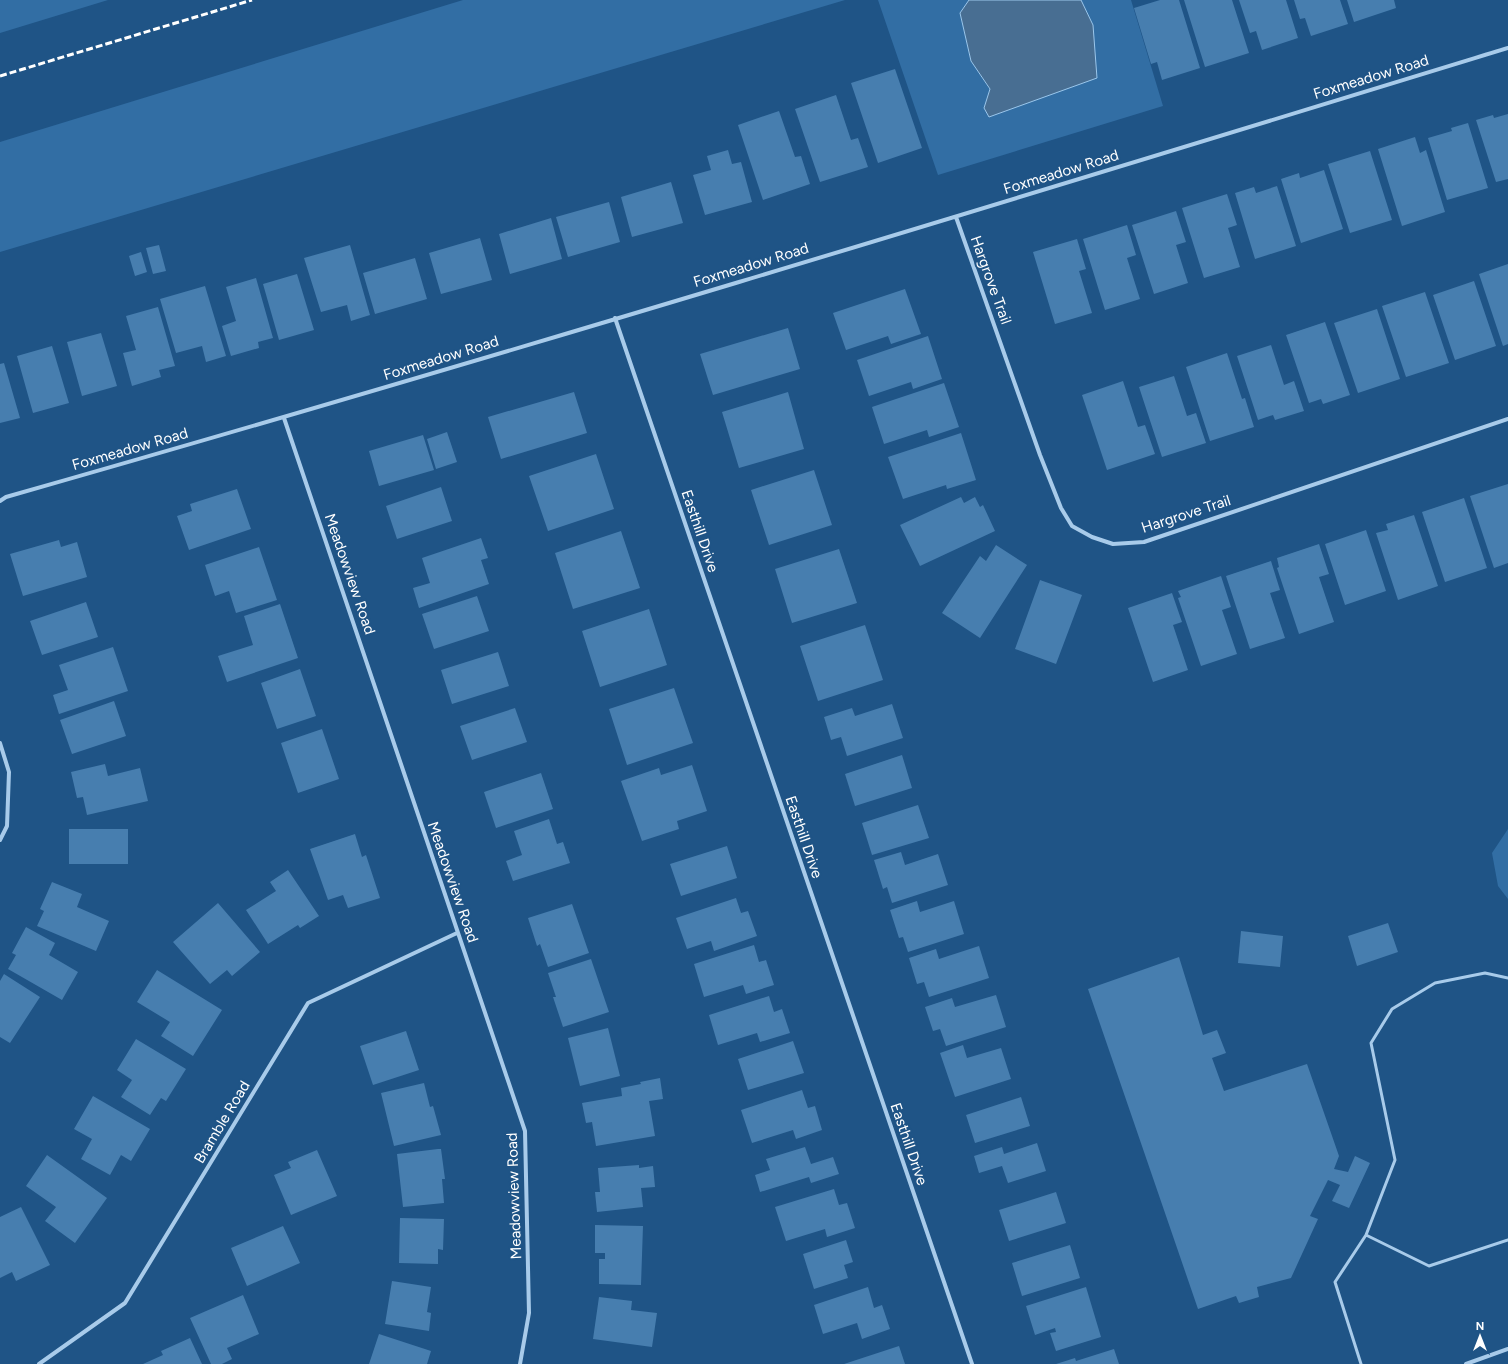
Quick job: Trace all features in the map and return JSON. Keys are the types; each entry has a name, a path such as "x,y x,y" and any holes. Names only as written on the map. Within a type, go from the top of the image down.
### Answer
{"street":[{"name":"Foxmeadow Road","path":"0,501 14,494 284,418 956,217 1508,48"},
{"name":"Hargrove Trail","path":"956,217 1040,455 1061,508 1072,526 1092,538 1113,544 1144,542 1508,419"},
{"name":"Easthill Drive","path":"615,318 972,1364"},
{"name":"Meadowview Road","path":"284,418 525,1131 529,1313 520,1364"},
{"path":"0,743 9,772 7,826 0,840"},
{"name":"Bramble Road","path":"39,1364 125,1303 308,1003 457,933"},
{"path":"1466,1364 1508,1349"}],"lane":[{"path":"1361,1364 1335,1282 1366,1235 1395,1160 1371,1044 1392,1009 1435,983 1485,973 1508,978"},
{"path":"1366,1235 1429,1266 1508,1240"}],"shaded area":[{"path":"0,0 108,0 0,33"},
{"path":"463,0 845,0 0,252 0,142"},
{"path":"878,0 969,0 960,13 971,61 990,90 984,108 1093,25 1081,0 1131,0 1163,106 938,175"},
{"path":"969,0 1081,0 1093,25 1097,78 989,117 984,108 990,89 971,61 960,13"},
{"path":"1508,829 1508,899 1498,886 1492,853"}],"building":[{"path":"1160,0 1179,0 1200,68 1162,80 1157,62 1151,64 1134,8"},
{"path":"1184,0 1232,0 1249,53 1205,67"},
{"path":"1239,0 1286,0 1298,38 1262,50 1256,31 1250,33"},
{"path":"1294,0 1340,0 1348,24 1311,36 1305,18 1300,19"},
{"path":"1347,0 1394,0 1396,8 1354,22"},
{"path":"895,69 922,148 878,163 851,83"},
{"path":"836,95 851,140 858,138 868,167 820,182 795,109"},
{"path":"779,111 795,157 801,156 810,184 763,200 738,125"},
{"path":"1508,114 1508,179 1496,182 1476,120 1493,115 1494,118"},
{"path":"1468,123 1488,188 1447,200 1428,138 1452,131 1451,128"},
{"path":"1415,137 1420,153 1426,150 1445,212 1402,226 1378,149"},
{"path":"728,150 732,164 741,162 752,202 705,215 693,175 711,170 707,156"},
{"path":"1370,151 1392,220 1350,233 1328,164"},
{"path":"1324,170 1343,229 1301,243 1281,179 1299,173 1300,178"},
{"path":"671,182 683,223 632,237 621,197"},
{"path":"1277,186 1296,246 1255,259 1235,193 1254,187 1256,193"},
{"path":"1227,194 1237,225 1228,228 1240,267 1204,278 1182,208"},
{"path":"609,202 620,242 568,257 556,217"},
{"path":"1176,211 1186,242 1176,245 1188,283 1154,294 1132,225"},
{"path":"551,218 562,259 510,274 499,234"},
{"path":"1127,225 1136,255 1127,258 1140,299 1105,310 1083,239"},
{"path":"480,238 492,280 441,294 429,253"},
{"path":"1077,239 1086,269 1079,271 1092,313 1055,324 1033,252"},
{"path":"159,245 166,271 153,274 146,248"},
{"path":"350,245 370,315 351,321 347,305 321,312 304,258"},
{"path":"141,252 147,272 135,276 129,256"},
{"path":"415,258 427,299 375,314 363,273"},
{"path":"1508,264 1508,344 1503,346 1479,274"},
{"path":"297,274 314,330 279,340 263,284"},
{"path":"256,278 273,338 258,342 259,348 231,356 222,326 236,321 226,287"},
{"path":"1474,281 1496,346 1455,360 1433,295"},
{"path":"205,286 226,356 206,362 202,346 176,353 160,299"},
{"path":"905,289 921,334 891,344 888,336 846,350 833,313"},
{"path":"1425,292 1449,363 1406,377 1382,306"},
{"path":"158,307 175,366 159,370 161,377 132,386 123,353 136,350 126,316"},
{"path":"1377,309 1400,379 1358,393 1334,323"},
{"path":"1325,322 1350,395 1323,404 1321,399 1309,403 1286,335"},
{"path":"788,328 800,369 713,395 700,354"},
{"path":"101,333 117,386 82,396 67,342"},
{"path":"928,336 942,379 913,389 911,382 869,396 857,360"},
{"path":"1271,345 1284,385 1294,381 1304,411 1275,420 1273,415 1258,420 1237,356"},
{"path":"52,346 69,403 33,413 17,356"},
{"path":"1227,353 1242,399 1245,398 1254,427 1210,441 1186,367"},
{"path":"4,363 20,418 0,423 0,364"},
{"path":"1174,376 1187,416 1196,413 1206,443 1162,457 1139,387"},
{"path":"1123,381 1138,427 1145,425 1155,454 1107,470 1082,395"},
{"path":"944,383 959,427 929,437 927,430 884,444 872,407"},
{"path":"574,392 587,433 501,459 488,417"},
{"path":"788,392 804,449 739,468 722,412"},
{"path":"447,432 457,462 436,469 427,439"},
{"path":"961,433 976,480 947,489 946,485 903,499 888,457"},
{"path":"423,435 434,470 379,486 369,451"},
{"path":"596,454 614,509 548,531 529,476"},
{"path":"814,470 832,525 769,545 751,490"},
{"path":"1508,484 1508,563 1494,568 1470,496"},
{"path":"441,487 452,521 397,539 386,506"},
{"path":"237,489 251,529 189,550 177,516 192,511 190,504"},
{"path":"961,497 964,503 975,497 980,507 983,505 995,531 920,566 900,525"},
{"path":"1464,498 1487,568 1445,582 1422,512"},
{"path":"1414,515 1438,586 1398,600 1376,533 1388,530 1386,524"},
{"path":"1366,530 1386,591 1345,605 1325,544"},
{"path":"621,531 640,588 573,609 555,553"},
{"path":"481,538 488,558 481,560 489,584 419,608 413,588 430,583 422,558"},
{"path":"59,540 61,547 77,542 87,577 23,596 10,554"},
{"path":"1319,544 1329,574 1319,577 1334,622 1299,634 1277,568 1279,567 1277,558"},
{"path":"996,545 1027,565 980,638 942,613 980,556 986,561"},
{"path":"259,547 277,600 236,613 229,591 215,596 205,565"},
{"path":"839,549 857,603 792,623 775,569"},
{"path":"1271,561 1280,590 1270,593 1285,638 1250,649 1226,576"},
{"path":"1221,576 1231,607 1222,610 1237,654 1201,666 1178,598 1181,597 1178,591"},
{"path":"1040,580 1082,595 1056,664 1015,649"},
{"path":"1172,593 1182,622 1173,625 1188,670 1153,682 1128,608"},
{"path":"477,596 489,631 434,649 422,614"},
{"path":"86,602 98,637 42,655 30,621"},
{"path":"280,604 298,658 227,682 218,656 253,645 244,616"},
{"path":"649,609 667,665 600,687 582,631"},
{"path":"865,625 883,680 818,701 800,646"},
{"path":"113,647 128,691 59,714 53,695 68,690 59,665"},
{"path":"498,652 509,686 452,704 441,670"},
{"path":"300,669 316,716 277,729 261,683"},
{"path":"674,688 693,743 627,765 609,709"},
{"path":"114,701 126,736 72,754 60,720"},
{"path":"892,704 903,738 847,756 841,737 831,740 824,717 852,708 855,716"},
{"path":"515,708 527,742 472,760 460,726"},
{"path":"322,729 339,779 298,793 281,743"},
{"path":"902,755 912,788 855,806 845,774"},
{"path":"105,764 108,776 140,768 148,801 87,815 83,797 77,798 71,772"},
{"path":"692,765 707,811 677,821 679,829 642,841 621,781 659,768 661,775"},
{"path":"541,773 553,809 496,828 484,792"},
{"path":"918,805 929,838 872,855 862,823"},
{"path":"549,819 557,844 563,842 570,863 513,881 506,861 522,855 514,831"},
{"path":"69,829 128,829 128,864 69,864"},
{"path":"355,834 362,857 366,855 380,898 348,908 343,895 328,900 310,849"},
{"path":"727,846 737,878 681,896 670,864"},
{"path":"901,852 905,865 938,854 948,885 892,903 887,887 883,889 874,860"},
{"path":"288,870 319,916 300,928 298,925 268,944 246,910 276,891 270,882"},
{"path":"52,882 82,894 77,907 109,921 96,951 37,926 44,911 40,909"},
{"path":"736,898 741,913 748,911 757,936 714,951 711,941 687,949 676,918"},
{"path":"917,901 920,912 954,901 964,934 908,952 903,937 899,938 890,910"},
{"path":"218,903 260,952 232,976 227,970 210,984 173,942"},
{"path":"572,904 589,953 548,967 540,944 537,946 528,918"},
{"path":"1388,923 1398,952 1357,966 1348,936"},
{"path":"26,927 55,943 49,955 78,972 62,1000 8,969 16,955 12,953"},
{"path":"1241,931 1283,936 1280,967 1238,963"},
{"path":"754,945 759,962 766,960 774,985 746,994 743,985 704,997 694,964"},
{"path":"979,946 989,978 929,997 924,982 917,984 909,958 936,949 939,959"},
{"path":"1179,957 1203,1035 1217,1030 1226,1053 1212,1058 1224,1091 1307,1064 1339,1156 1334,1169 1348,1172 1355,1156 1370,1163 1349,1208 1332,1201 1340,1185 1328,1180 1310,1216 1318,1219 1291,1278 1257,1287 1259,1297 1239,1303 1236,1296 1198,1309 1088,989"},
{"path":"591,959 609,1012 563,1027 553,997 556,997 548,973"},
{"path":"157,970 222,1010 193,1056 161,1036 170,1022 137,1002"},
{"path":"4,974 40,997 10,1043 0,1037 0,981"},
{"path":"996,995 1006,1027 946,1046 940,1029 933,1031 925,1007 952,998 955,1007"},
{"path":"769,996 774,1012 782,1009 790,1033 760,1042 757,1033 718,1045 709,1015"},
{"path":"608,1028 620,1076 580,1086 568,1038"},
{"path":"406,1031 419,1070 373,1085 360,1046"},
{"path":"136,1039 186,1069 166,1101 161,1098 150,1115 121,1097 132,1080 117,1070"},
{"path":"793,1041 804,1073 748,1090 738,1059"},
{"path":"963,1045 967,1058 1001,1048 1011,1079 955,1097 940,1053"},
{"path":"660,1078 663,1099 649,1101 655,1136 596,1146 592,1122 586,1123 582,1103 622,1096 621,1088"},
{"path":"424,1083 430,1107 433,1106 441,1135 394,1146 381,1093"},
{"path":"802,1090 808,1108 815,1106 822,1130 796,1139 793,1130 752,1143 741,1110"},
{"path":"93,1096 150,1129 131,1161 121,1155 110,1175 81,1159 92,1139 74,1129"},
{"path":"1021,1097 1030,1126 975,1143 966,1115"},
{"path":"1037,1143 1046,1171 1008,1183 1002,1166 979,1173 974,1156 1002,1147 1004,1154"},
{"path":"805,1147 811,1164 833,1157 839,1174 811,1183 809,1177 760,1192 755,1175 770,1170 766,1159"},
{"path":"441,1149 445,1179 442,1179 444,1203 403,1207 397,1154"},
{"path":"317,1150 337,1196 291,1215 274,1175 291,1168 288,1162"},
{"path":"47,1155 107,1198 75,1243 45,1221 56,1207 26,1186"},
{"path":"639,1165 639,1168 653,1166 655,1187 641,1188 643,1207 597,1212 595,1192 600,1192 598,1168"},
{"path":"834,1189 839,1205 847,1203 855,1228 827,1237 825,1229 786,1241 775,1207"},
{"path":"1056,1192 1066,1223 1009,1241 999,1210"},
{"path":"21,1207 50,1265 16,1281 12,1272 0,1278 0,1217"},
{"path":"400,1218 444,1219 443,1250 438,1249 438,1264 399,1263"},
{"path":"595,1225 643,1226 641,1285 599,1284 599,1259 605,1259 605,1253 595,1253"},
{"path":"283,1226 300,1263 247,1286 231,1248"},
{"path":"846,1240 853,1262 844,1265 848,1278 814,1289 803,1254"},
{"path":"1070,1245 1080,1278 1022,1296 1012,1263"},
{"path":"392,1281 431,1287 427,1312 431,1313 429,1331 385,1324"},
{"path":"868,1287 874,1308 882,1305 890,1329 862,1339 857,1323 823,1334 814,1305"},
{"path":"1086,1287 1101,1337 1056,1351 1050,1333 1056,1332 1055,1328 1035,1335 1026,1306"},
{"path":"243,1295 259,1334 227,1348 232,1359 222,1364 211,1364 190,1318"},
{"path":"599,1297 632,1301 631,1310 657,1313 652,1347 593,1339"},
{"path":"379,1334 431,1351 427,1364 369,1364"},
{"path":"190,1338 202,1364 143,1364 163,1355 161,1351"},
{"path":"899,1346 905,1364 844,1364"},
{"path":"1114,1349 1119,1364 1056,1364 1075,1358 1076,1361"}],"railway":[{"path":"0,76 252,0"}]}
